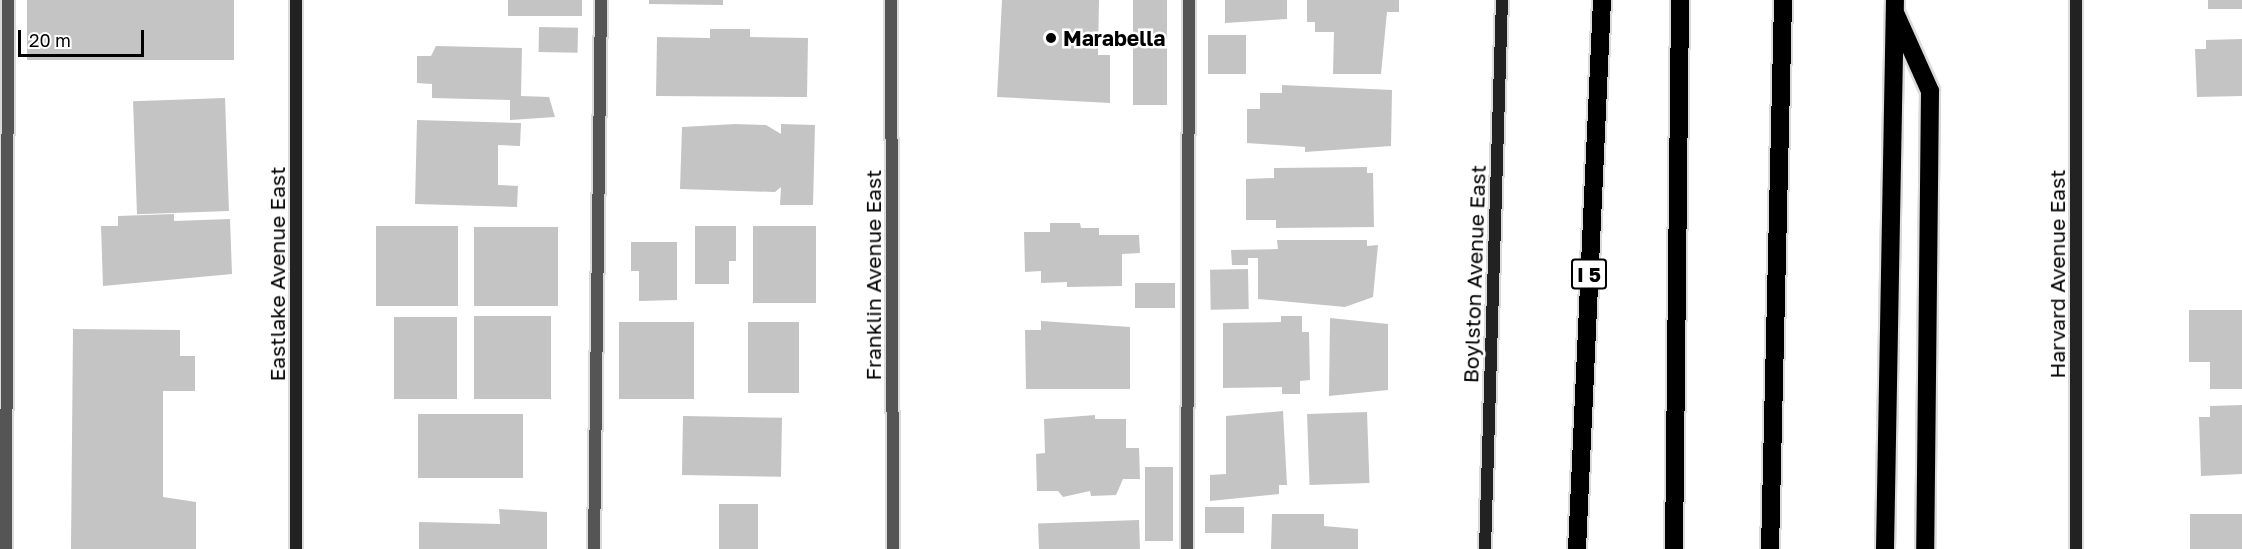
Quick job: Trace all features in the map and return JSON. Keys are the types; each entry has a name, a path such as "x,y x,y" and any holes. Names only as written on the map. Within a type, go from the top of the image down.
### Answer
{"highway":[{"name":"I 5","path":"1577,549 1602,0"},
{"path":"1674,549 1680,0"},
{"path":"1770,549 1783,0"},
{"path":"1885,549 1895,5"},
{"path":"1895,5 1930,91 1925,549"}],"main road":[{"name":"Eastlake Avenue East","path":"296,0 296,549"},
{"name":"Boylston Avenue East","path":"1485,549 1502,0"},
{"name":"Harvard Avenue East","path":"2076,0 2076,549"}],"street":[{"path":"6,549 8,0"},
{"path":"594,549 601,0"},
{"name":"Franklin Avenue East","path":"891,0 893,549"},
{"path":"1187,549 1189,0"}],"building":[{"path":"27,0 234,0 234,60 27,60"},
{"path":"508,0 582,0 582,16 508,16"},
{"path":"649,0 723,0 723,5 649,4"},
{"name":"Marabella","path":"1002,0 1099,0 1098,55 1110,55 1110,103 997,97"},
{"path":"1133,0 1167,0 1167,105 1133,105"},
{"path":"1225,0 1287,0 1287,19 1225,23"},
{"path":"1307,0 1399,0 1399,12 1387,12 1381,74 1333,74 1334,32 1315,32 1315,22 1307,22"},
{"path":"2208,0 2242,0 2242,9 2208,9"},
{"path":"539,27 578,28 578,53 539,52"},
{"path":"710,29 750,29 750,37 808,38 807,97 656,96 657,37 710,38"},
{"path":"1208,35 1246,35 1246,74 1208,74"},
{"path":"2242,39 2242,96 2197,97 2195,49 2206,49 2206,40"},
{"path":"436,46 522,48 521,96 549,97 555,117 510,120 510,100 432,98 432,84 417,83 417,56 431,56"},
{"path":"1282,85 1392,90 1391,146 1305,152 1305,147 1247,143 1247,109 1260,109 1260,93 1282,93"},
{"path":"225,98 229,211 137,214 133,101"},
{"path":"417,120 521,123 520,146 498,145 498,185 518,186 517,207 415,204"},
{"path":"781,124 815,125 813,205 780,205 781,187 775,192 680,189 682,127 766,125 781,134"},
{"path":"1367,167 1367,173 1373,173 1374,227 1276,228 1276,220 1246,220 1246,179 1274,178 1274,168"},
{"path":"174,214 174,221 230,219 232,274 103,286 101,226 118,226 118,216"},
{"path":"1050,223 1080,223 1081,228 1099,228 1099,235 1139,235 1140,253 1122,254 1122,286 1067,287 1067,282 1041,283 1041,271 1025,272 1024,232 1050,232"},
{"path":"376,226 458,226 458,306 376,306"},
{"path":"695,226 736,226 736,261 729,261 729,284 695,284"},
{"path":"753,226 816,226 816,303 753,303"},
{"path":"474,227 558,227 558,306 474,306"},
{"path":"1277,240 1367,240 1367,246 1378,245 1373,297 1345,307 1258,299 1258,258 1248,258 1248,265 1232,265 1231,250 1278,249"},
{"path":"631,242 677,242 677,300 639,301 639,271 631,271"},
{"path":"1248,269 1249,309 1211,310 1210,270"},
{"path":"1135,283 1175,283 1175,308 1135,308"},
{"path":"2189,310 2242,310 2242,389 2210,389 2210,362 2189,362"},
{"path":"474,316 551,316 551,399 474,399"},
{"path":"1281,316 1302,316 1302,332 1309,332 1310,380 1300,381 1300,394 1282,394 1282,387 1223,388 1223,323 1281,322"},
{"path":"394,317 457,317 457,399 394,399"},
{"path":"1330,318 1388,324 1388,390 1329,396"},
{"path":"1041,321 1130,327 1130,389 1026,389 1025,330 1041,330"},
{"path":"619,322 694,322 694,399 619,399"},
{"path":"748,322 799,322 799,393 748,393"},
{"path":"73,329 180,330 180,356 195,356 195,391 163,391 163,497 196,502 196,549 71,549"},
{"path":"2242,405 2242,474 2201,476 2199,417 2210,417 2210,406"},
{"path":"1283,411 1287,485 1279,485 1279,494 1210,501 1210,475 1226,474 1226,416"},
{"path":"1367,412 1369,483 1310,485 1307,414"},
{"path":"418,414 523,414 523,478 418,478"},
{"path":"1095,415 1095,419 1126,419 1126,448 1139,448 1140,479 1123,479 1116,495 1091,496 1090,491 1063,497 1058,491 1037,491 1036,454 1045,453 1044,419"},
{"path":"683,416 782,418 781,477 682,475"},
{"path":"1145,467 1173,467 1173,541 1145,541"},
{"path":"719,504 758,504 758,549 719,549"},
{"path":"1205,507 1244,507 1244,533 1205,533"},
{"path":"499,509 547,512 547,549 419,549 419,522 500,524"},
{"path":"1272,514 1324,514 1324,526 1358,529 1358,549 1271,549"},
{"path":"2190,514 2242,514 2242,549 2190,549"},
{"path":"1139,520 1140,549 1039,549 1038,524"}],"place":[{"name":"Marabella","path":"1051,38"}]}
